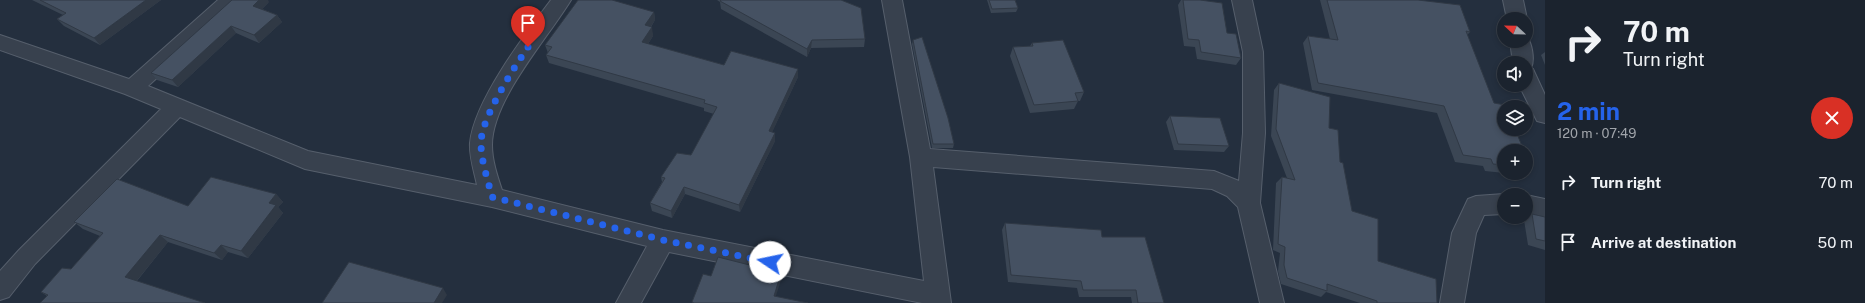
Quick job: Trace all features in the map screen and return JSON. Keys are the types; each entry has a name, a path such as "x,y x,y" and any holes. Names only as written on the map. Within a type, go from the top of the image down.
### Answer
{"street":[{"path":"132,88 230,0"},
{"path":"492,197 483,159 481,142 488,117 512,70 561,0"},
{"path":"0,42 132,88 305,160 492,197 663,240 939,299 921,157 892,0"},
{"path":"1242,0 1253,52 1254,133 1249,203 1272,303"},
{"path":"1513,0 1516,12"},
{"path":"1533,92 1545,115"},
{"path":"0,289 27,257 177,107"},
{"path":"921,157 1214,180 1235,188 1249,203"},
{"path":"1452,303 1464,233 1476,206 1497,204"},
{"path":"1533,206 1545,209"},
{"path":"628,303 663,240"}],"building":[{"path":"40,0 146,0 94,38 57,19 66,13"},
{"path":"232,0 259,0 253,6 277,15 254,35 231,26 172,80 151,73"},
{"path":"578,0 612,0 654,12 645,25 652,27 642,42 724,65 731,51 798,69 769,131 775,133 739,205 684,187 671,211 650,203 665,178 661,177 677,153 691,155 717,107 704,103 705,100 546,55 552,47 545,45"},
{"path":"841,0 861,8 865,39 812,40 807,49 720,1"},
{"path":"989,0 1015,0 1018,8 992,9"},
{"path":"1183,0 1200,0 1222,3 1227,33 1236,34 1241,58 1201,52 1199,40 1188,39"},
{"path":"1327,0 1418,0 1460,5 1470,32 1466,31 1494,103 1497,104 1497,136 1518,136 1521,144 1497,144 1497,164 1493,164 1491,159 1463,155 1444,106 1318,83 1308,36 1338,40"},
{"path":"922,37 948,118 954,144 933,144 913,40"},
{"path":"1063,40 1084,92 1075,93 1078,101 1034,105 1013,47 1033,46 1032,43"},
{"path":"1279,83 1330,97 1329,128 1338,130 1340,162 1343,163 1352,211 1378,219 1378,261 1436,279 1437,303 1377,303 1377,301 1327,284 1327,291 1287,278 1284,265 1285,247 1278,244 1282,177 1295,180 1276,129"},
{"path":"1170,116 1220,118 1229,146 1178,144"},
{"path":"211,177 276,194 269,203 276,205 241,251 221,245 214,253 160,235 125,277 205,303 40,303 48,295 41,292 62,268 71,269 103,233 74,222 117,179 188,206"},
{"path":"1533,214 1545,217 1545,241 1536,239"},
{"path":"1005,223 1101,230 1102,237 1145,237 1164,303 1138,303 1136,290 1083,290 1081,281 1011,275"},
{"path":"718,257 781,273 774,296 808,303 692,302 703,274 711,276"},
{"path":"349,262 443,288 434,303 322,303"}],"route":[{"path":"528,47 512,70 488,117 481,142 483,159 492,197 663,240 770,262"}]}
